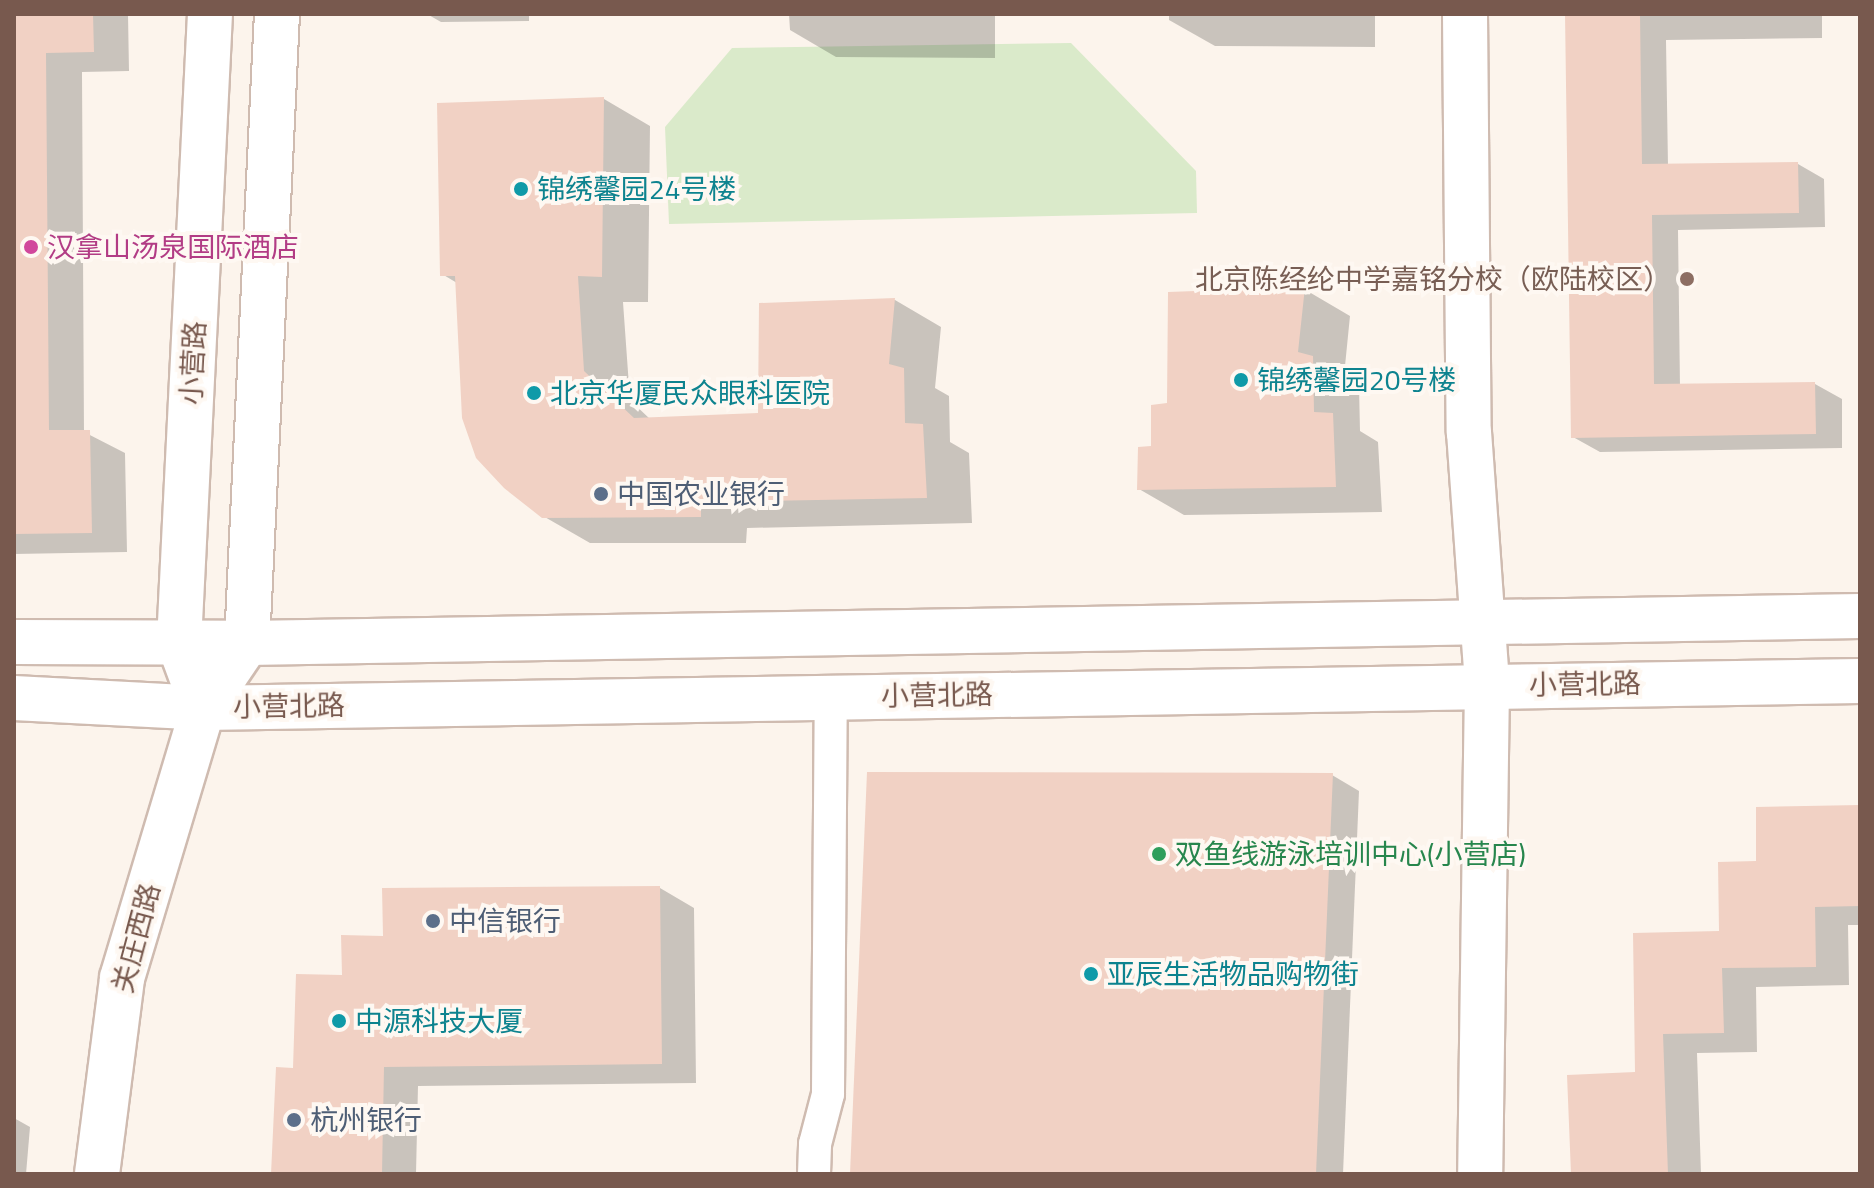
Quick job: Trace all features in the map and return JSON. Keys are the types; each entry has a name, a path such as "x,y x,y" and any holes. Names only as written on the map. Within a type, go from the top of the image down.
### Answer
{"street":[{"name":"小营路","path":"203,708 179,643 210,14"},
{"path":"247,643 277,14"},
{"path":"1465,14 1469,432 1487,685 1480,1174"},
{"path":"14,642 247,643 1860,616"},
{"name":"关庄西路","path":"97,1174 122,978 203,708 247,643"},
{"name":"小营北路","path":"14,698 203,708 1860,681"},
{"path":"814,1174 815,1144 828,1094 831,697"}],"green space":[{"path":"1071,43 1196,171 1197,213 669,224 665,127 732,48"}],"building":[{"path":"14,14 93,14 94,52 46,53 49,430 90,430 92,533 14,534"},
{"path":"1565,14 1640,14 1642,164 1798,162 1799,213 1652,215 1654,384 1815,382 1816,434 1571,438"},
{"path":"604,97 602,277 578,276 584,371 634,418 758,413 759,303 895,298 889,364 904,368 905,423 923,424 927,498 701,502 701,517 542,518 504,488 476,458 462,418 455,276 440,276 437,103"},
{"name":"锦绣馨园20号楼","path":"1305,287 1298,352 1313,356 1314,412 1333,413 1336,487 1137,490 1138,447 1151,446 1151,405 1167,403 1168,292"},
{"name":"亚辰生活物品购物街","path":"867,772 1333,773 1316,1174 850,1174"},
{"path":"1860,805 1860,906 1815,907 1816,967 1722,968 1724,1033 1663,1034 1668,1174 1571,1174 1567,1075 1635,1072 1633,933 1719,931 1718,862 1756,861 1756,807"},
{"path":"660,886 662,1064 384,1067 382,1174 271,1174 276,1067 293,1068 296,974 342,975 341,935 383,936 382,888"}],"place":[{"name":"锦绣馨园24号楼","path":"521,189"},
{"name":"汉拿山汤泉国际酒店","path":"31,247"},
{"name":"北京陈经纶中学嘉铭分校（欧陆校区）","path":"1687,279"},
{"name":"锦绣馨园20号楼","path":"1241,380"},
{"name":"北京华厦民众眼科医院","path":"534,393"},
{"name":"中国农业银行","path":"601,494"},
{"name":"双鱼线游泳培训中心(小营店)","path":"1159,854"},
{"name":"中信银行","path":"433,921"},
{"name":"亚辰生活物品购物街","path":"1091,974"},
{"name":"中源科技大厦","path":"339,1021"},
{"name":"杭州银行","path":"294,1120"}]}
